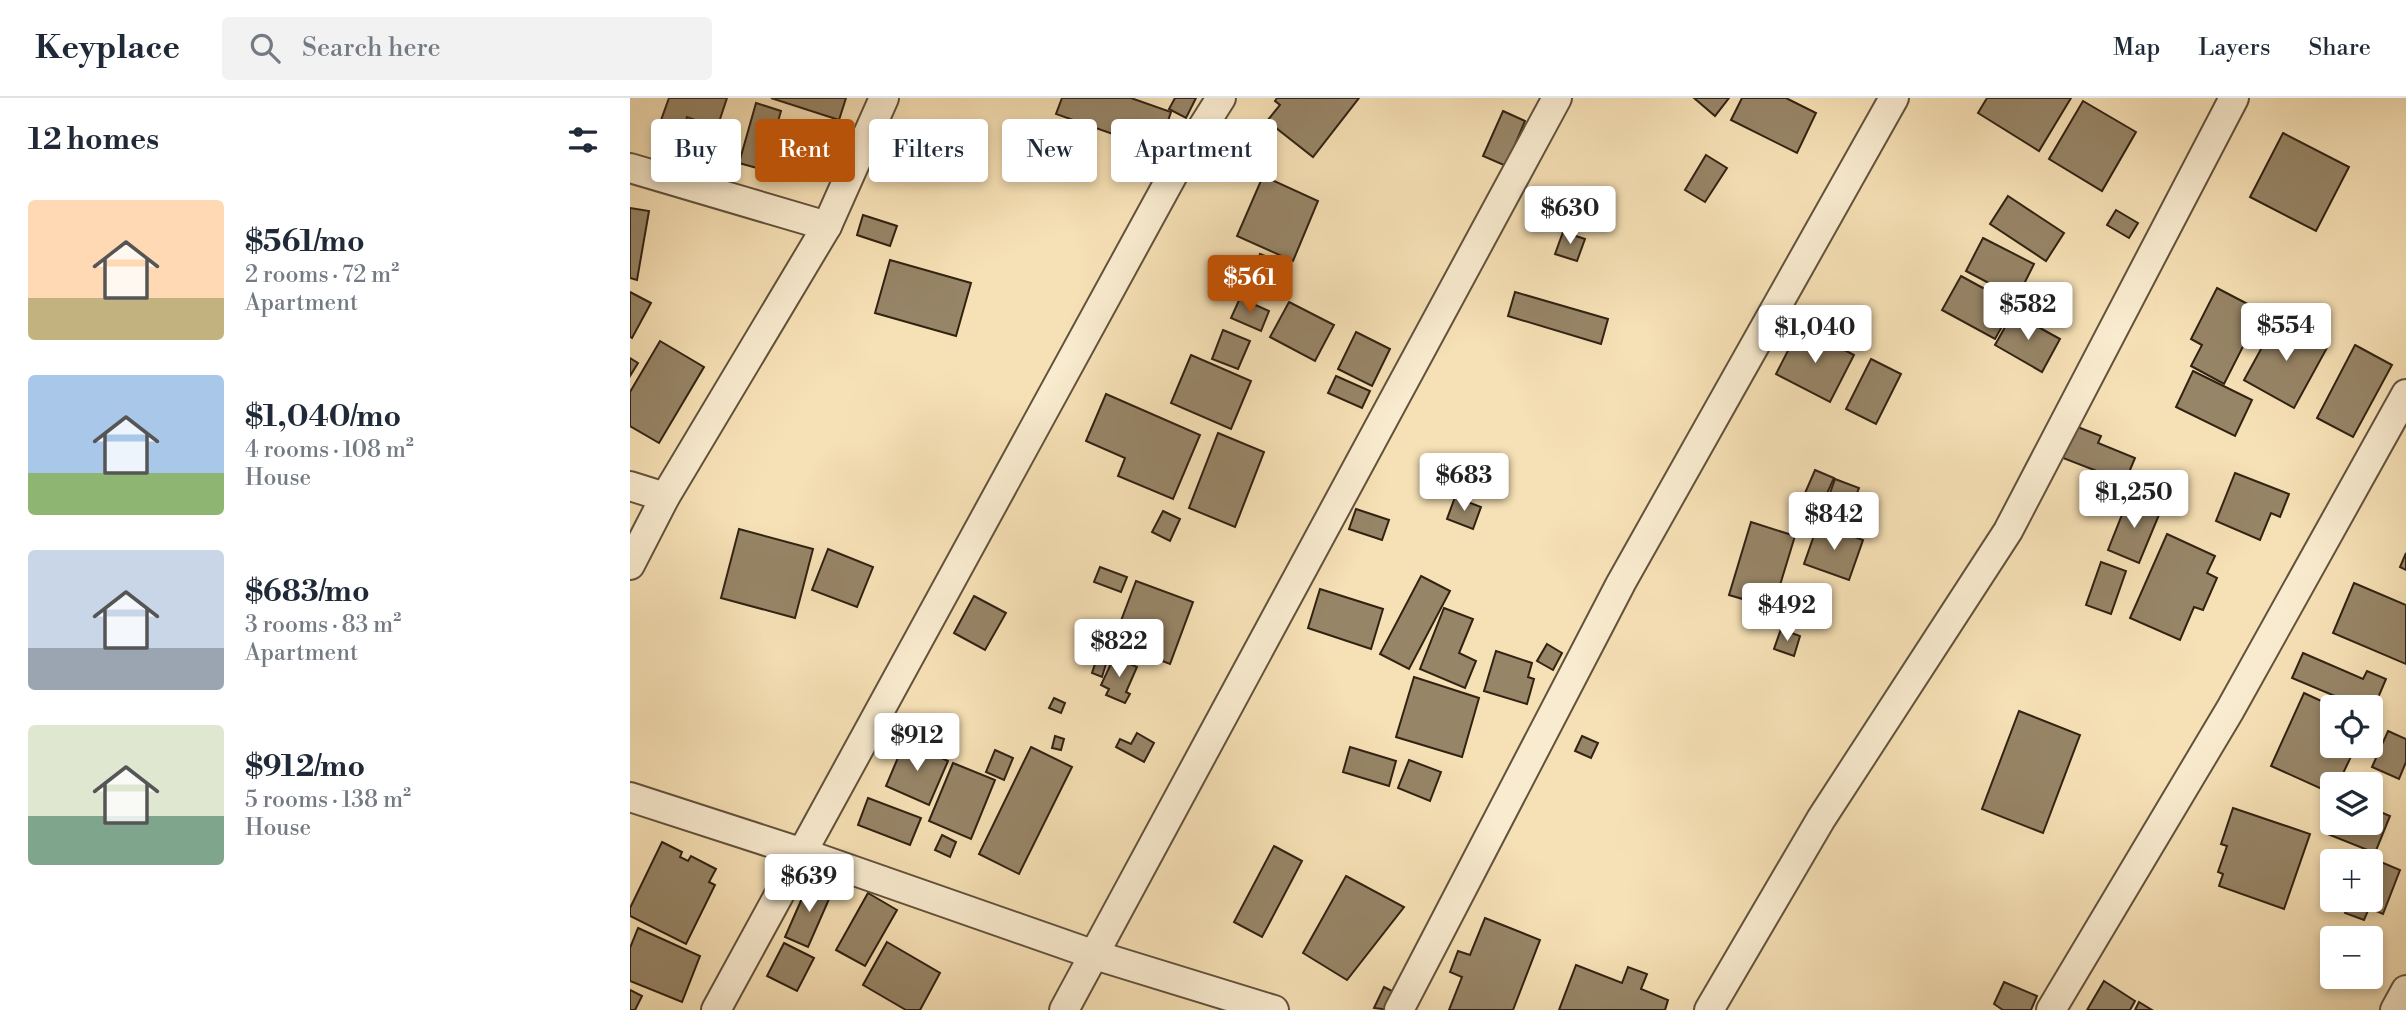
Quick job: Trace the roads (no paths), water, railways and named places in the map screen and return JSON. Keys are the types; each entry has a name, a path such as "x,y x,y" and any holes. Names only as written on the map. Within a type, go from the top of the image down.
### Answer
{"street":[{"path":"630,565 665,497 827,226 884,98"},
{"path":"716,1010 1176,169 1221,98"},
{"path":"1064,1010 1557,98"},
{"path":"1399,1010 1621,583 1894,98"},
{"path":"1709,1010 1821,819 2008,531 2234,98"},
{"path":"630,168 827,226"},
{"path":"2051,1010 2230,710 2406,394"},
{"path":"630,486 665,497"},
{"path":"630,797 803,853 1096,954 1274,1010"},
{"path":"2395,1010 2406,990"}]}
